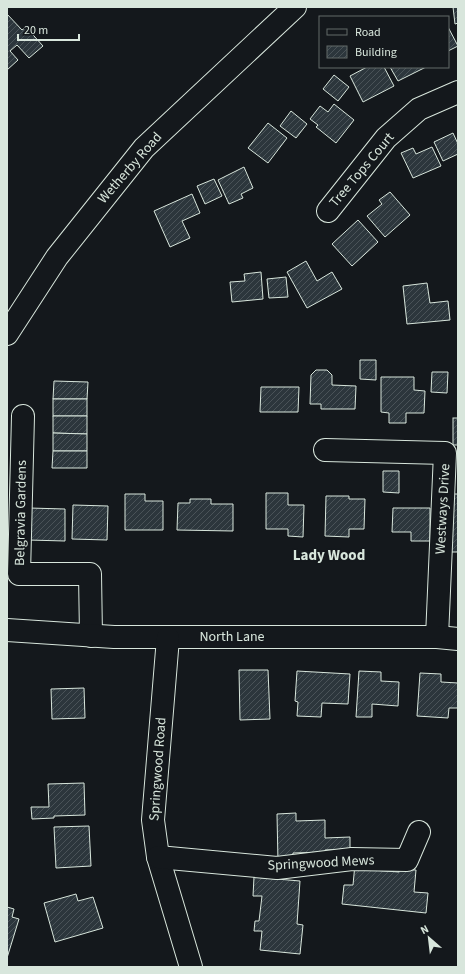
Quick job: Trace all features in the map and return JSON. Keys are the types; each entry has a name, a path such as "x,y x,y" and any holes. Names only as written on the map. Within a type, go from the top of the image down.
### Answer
{"street":[{"name":"Wetherby Road","path":"7,334 57,257 144,148 295,7"},
{"name":"Tree Tops Court","path":"328,211 386,138 419,109 458,92"},
{"name":"Belgravia Gardens","path":"23,416 19,574 90,574 91,636"},
{"name":"Westways Drive","path":"325,450 445,453 447,638"},
{"name":"North Lane","path":"7,630 91,636 168,638 447,638"},
{"name":"Springwood Road","path":"168,638 153,820 158,857 191,967"},
{"name":"Springwood Mews","path":"158,857 276,868 352,859 407,860 418,832"}],"building":[{"path":"453,7 458,7 458,23 455,24"},
{"path":"7,14 22,30 26,27 43,46 29,58 17,45 10,51 18,60 7,70"},
{"path":"449,29 458,46 449,50"},
{"path":"365,68 385,68 394,86 363,102 350,76"},
{"path":"391,68 424,68 398,81"},
{"path":"334,75 349,87 338,101 323,89"},
{"path":"334,104 354,120 336,143 316,127 318,125 310,119 320,106 328,112"},
{"path":"291,111 307,124 296,138 280,126"},
{"path":"268,123 287,138 268,163 248,148"},
{"path":"453,133 458,144 458,154 443,161 434,142"},
{"path":"432,147 441,166 413,178 401,153 413,148 416,154"},
{"path":"244,167 253,188 241,194 243,198 229,204 218,180"},
{"path":"214,179 222,196 205,204 197,186"},
{"path":"390,192 410,215 385,237 367,216 382,204 379,200"},
{"path":"192,194 200,213 182,221 190,238 170,247 154,211"},
{"path":"358,220 378,242 352,266 332,244"},
{"path":"306,261 317,281 332,272 342,289 307,308 287,272"},
{"path":"261,272 263,299 232,302 230,282 245,281 244,274"},
{"path":"286,277 288,297 269,298 267,279"},
{"path":"427,283 430,303 448,301 450,320 407,324 403,286"},
{"path":"360,360 376,360 376,380 360,379"},
{"path":"316,370 327,370 332,375 332,385 356,386 355,409 321,409 321,404 310,404 311,375"},
{"path":"432,372 448,372 447,393 431,392"},
{"path":"381,377 414,377 414,390 425,391 424,413 406,413 406,423 389,423 389,413 381,412"},
{"path":"54,381 88,382 87,399 53,399"},
{"path":"261,387 299,387 298,412 260,412"},
{"path":"53,399 87,399 87,416 53,416"},
{"path":"53,416 87,416 87,434 53,433"},
{"path":"453,418 458,418 458,445 453,445"},
{"path":"53,433 87,434 87,451 53,451"},
{"path":"53,451 87,451 87,468 52,468"},
{"path":"383,471 399,471 399,493 383,492"},
{"path":"266,493 288,493 288,505 304,505 303,537 288,536 288,529 266,529"},
{"path":"125,494 145,494 145,501 163,501 163,530 125,530"},
{"path":"451,494 458,494 458,552 449,552"},
{"path":"326,496 349,496 349,499 365,499 364,529 349,529 349,537 325,536"},
{"path":"190,499 211,499 211,504 233,504 233,531 177,530 178,503 190,503"},
{"path":"73,505 108,506 107,540 72,539"},
{"path":"29,508 65,509 65,541 28,540"},
{"path":"393,508 430,508 430,541 411,541 411,532 392,532"},
{"path":"239,670 268,670 270,719 240,720"},
{"path":"297,671 350,674 348,704 322,703 321,717 297,716 298,702 295,701"},
{"path":"359,671 381,672 381,681 399,682 398,706 372,704 372,717 356,717"},
{"path":"420,673 441,674 441,682 458,683 458,708 449,708 448,718 417,716"},
{"path":"84,688 85,718 52,719 51,689"},
{"path":"84,783 85,815 54,816 54,818 32,819 31,807 49,807 48,784"},
{"path":"296,813 296,821 325,820 325,838 350,837 350,849 325,850 325,852 293,853 293,862 278,862 277,814"},
{"path":"89,826 91,866 56,868 54,827"},
{"path":"355,864 372,870 399,872 399,869 416,870 414,892 428,893 426,913 342,904 344,885 353,885"},
{"path":"254,877 300,881 297,924 303,925 300,954 260,950 262,931 254,931 255,921 259,921 262,896 253,896"},
{"path":"76,894 78,901 93,897 103,928 55,942 44,903"},
{"path":"7,907 14,909 12,917 19,919 7,958"}],"district":[{"name":"Lady Wood","path":"329,555"}]}
